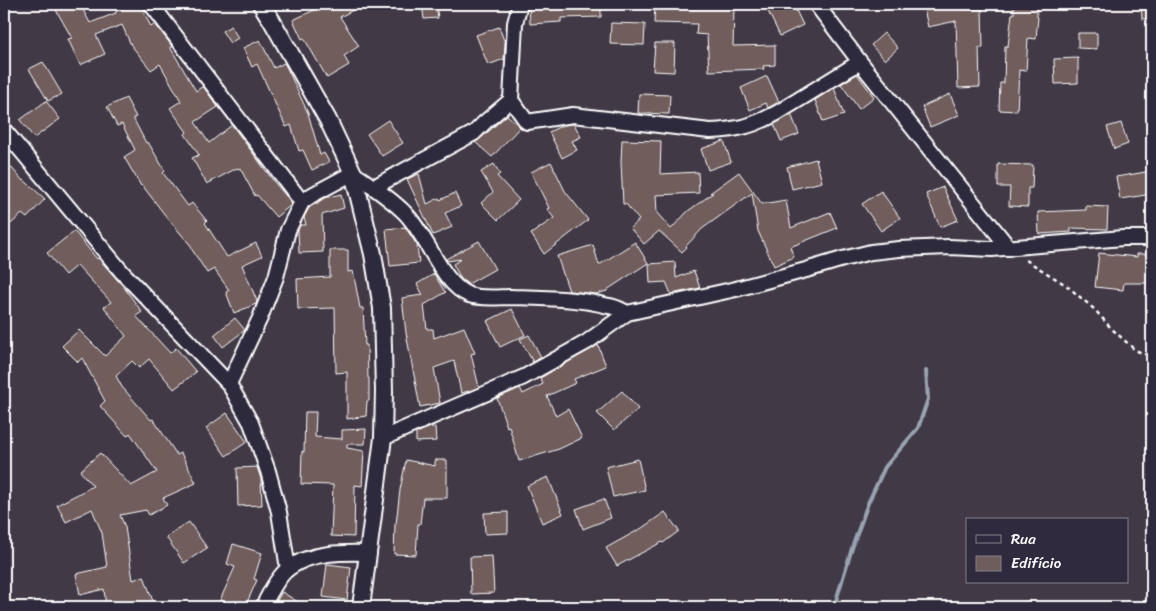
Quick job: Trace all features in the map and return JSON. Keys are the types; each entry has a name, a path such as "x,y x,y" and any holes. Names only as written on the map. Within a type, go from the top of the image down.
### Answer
{"main road":[{"path":"261,4 328,120 353,173 372,254 382,308 383,438 362,607"}],"street":[{"path":"151,4 302,202"},
{"path":"520,4 515,23 511,100 527,122 573,116 710,131 730,130 750,126 764,120 860,62"},
{"path":"816,4 1009,248"},
{"path":"374,187 474,133 511,100"},
{"path":"4,130 122,272 229,384 251,423 268,471 279,512 288,569"},
{"path":"229,384 260,318 276,277 288,230 302,202 353,173 374,187 405,213 418,229 449,281 457,289 471,296 563,299 611,306 627,313"},
{"path":"383,438 524,377 587,342 627,313 736,290 843,258 870,252 949,247 992,249 1123,238 1152,238"},
{"path":"263,607 272,588 288,569 309,558 332,553 369,553"}],"path":[{"path":"1009,248 1066,285 1094,309 1112,330 1135,350 1152,357"}],"building":[{"path":"68,4 80,4 90,23 116,13 116,11 132,4 140,4 151,27 155,24 172,46 170,47 196,91 203,86 218,107 195,122 209,143 232,125 292,203 291,205 276,217 257,195 255,196 240,168 207,184 192,158 199,155 185,134 187,132 170,108 181,101 160,64 151,70 131,45 122,25 96,35 105,54 80,65 68,39 72,38 56,10"},
{"path":"327,4 364,4 340,17 359,46 344,56 349,65 327,78 304,38 302,39 293,20"},
{"path":"422,4 436,4 438,18 424,19"},
{"path":"529,4 601,4 601,17 561,18 561,22 530,24"},
{"path":"655,4 686,4 686,6 734,8 733,46 775,45 775,65 763,66 764,69 709,71 707,35 696,34 697,24 654,23"},
{"path":"772,4 793,4 803,25 780,36 766,7"},
{"path":"923,4 964,4 964,9 982,9 983,48 979,48 980,87 958,88 956,21 928,27"},
{"path":"1014,4 1037,4 1036,39 1028,38 1026,71 1019,70 1017,111 999,110 1000,83 1004,83 1005,46 1008,46"},
{"path":"1141,4 1152,4 1152,18 1142,19"},
{"path":"611,23 645,24 644,45 610,44"},
{"path":"231,26 238,38 230,43 222,31"},
{"path":"499,27 505,43 504,59 488,65 476,35"},
{"path":"884,33 898,48 885,60 871,45"},
{"path":"1078,33 1097,33 1097,49 1078,48"},
{"path":"260,40 274,68 284,63 287,68 308,113 320,155 324,153 329,162 312,170 303,150 299,151 291,125 286,127 257,64 252,67 243,48"},
{"path":"655,43 675,43 674,72 653,71"},
{"path":"1078,58 1078,83 1055,84 1054,59"},
{"path":"43,62 62,94 48,101 29,69"},
{"path":"857,74 874,97 859,109 841,84"},
{"path":"767,76 779,102 768,108 766,103 750,110 741,88"},
{"path":"834,88 844,115 823,122 815,100"},
{"path":"639,94 670,95 669,114 638,113"},
{"path":"950,94 959,115 930,127 922,107"},
{"path":"126,98 136,117 133,118 146,143 148,142 165,171 163,173 188,206 192,203 207,221 205,223 227,257 256,243 262,256 242,265 257,301 256,304 234,313 226,292 229,290 214,269 207,273 192,247 141,186 124,157 135,150 122,124 117,126 107,107"},
{"path":"46,101 60,119 34,138 20,120"},
{"path":"791,114 799,134 781,141 774,124"},
{"path":"507,115 520,127 492,157 475,142"},
{"path":"388,120 403,143 382,156 367,134"},
{"path":"1121,123 1128,144 1114,149 1107,127"},
{"path":"574,124 581,137 572,141 577,150 562,158 549,132 563,125"},
{"path":"622,140 661,141 660,174 698,172 699,193 656,195 657,213 671,229 688,211 739,172 762,204 786,200 791,228 830,212 837,228 790,247 794,257 774,266 758,231 752,193 702,229 682,252 659,231 644,244 630,228 639,220 626,204 623,204"},
{"path":"724,141 731,162 708,170 701,149"},
{"path":"4,159 23,181 45,199 27,218 22,214 4,230 4,206 9,202 4,193"},
{"path":"816,159 822,182 792,189 787,167"},
{"path":"551,162 565,191 588,220 544,254 531,234 554,218 547,209 549,208 531,172"},
{"path":"494,164 500,174 497,176 519,200 498,220 481,203 493,192 481,172"},
{"path":"998,164 1033,165 1032,188 1028,188 1028,207 1009,206 1010,187 998,187"},
{"path":"1152,171 1152,194 1120,199 1116,177"},
{"path":"419,174 427,204 455,193 461,206 445,213 452,227 433,235 407,179"},
{"path":"943,187 958,220 940,227 926,194"},
{"path":"881,191 900,218 881,231 862,204"},
{"path":"341,194 344,208 322,215 323,252 299,253 298,230 300,225 306,225 304,217 309,208 325,198"},
{"path":"1086,206 1108,207 1107,229 1071,228 1071,232 1039,234 1038,212 1086,210"},
{"path":"405,227 417,245 419,263 390,266 386,229"},
{"path":"74,231 123,286 142,312 136,316 170,353 176,348 196,372 174,389 149,359 139,368 132,361 116,376 122,387 151,420 153,419 177,455 181,453 196,483 163,498 167,505 149,515 146,510 120,515 125,527 133,580 144,576 155,607 106,607 104,589 80,595 76,574 107,567 102,533 92,509 66,522 57,505 93,486 80,471 100,453 131,486 157,472 130,433 127,436 100,406 105,401 82,358 78,362 62,346 79,330 105,356 126,336 104,307 111,302 77,265 65,275 47,253"},
{"path":"479,241 495,269 468,284 461,279 453,264 461,259 447,261 446,259"},
{"path":"635,242 648,263 607,291 596,294 569,291 557,256 593,245 599,265"},
{"path":"330,250 348,250 348,272 353,271 360,308 363,308 369,378 369,401 367,401 366,416 347,419 347,372 336,373 335,308 298,309 297,279 330,277"},
{"path":"1099,253 1137,257 1137,254 1152,254 1152,283 1124,283 1123,290 1095,287"},
{"path":"675,262 676,278 694,271 700,288 671,294 666,282 650,283 649,264"},
{"path":"434,274 446,292 424,305 427,329 433,329 434,338 464,327 475,353 471,354 479,387 461,393 454,361 434,368 440,403 420,407 406,333 402,298 423,295 417,284"},
{"path":"512,309 525,335 500,347 487,321"},
{"path":"235,318 245,330 223,347 214,335"},
{"path":"529,335 541,357 533,362 520,339"},
{"path":"598,345 606,366 574,379 576,383 547,396 556,416 568,409 582,438 559,449 519,461 509,426 507,427 497,398 520,388 523,394 543,384 540,378"},
{"path":"622,391 638,409 614,430 597,413"},
{"path":"305,412 316,412 315,437 342,439 342,430 366,429 365,444 347,444 347,448 364,451 362,486 355,485 354,537 331,536 333,485 301,484"},
{"path":"227,413 247,442 226,456 206,428"},
{"path":"435,427 436,441 416,442 416,433"},
{"path":"638,459 645,490 613,497 606,467"},
{"path":"406,460 435,466 435,460 447,460 447,498 423,498 420,524 418,524 416,555 394,554 395,524"},
{"path":"257,467 261,479 262,505 238,506 237,468"},
{"path":"548,477 563,514 542,523 527,486"},
{"path":"604,499 611,518 583,529 576,509"},
{"path":"508,512 508,533 485,534 484,513"},
{"path":"665,512 679,531 663,543 617,566 606,548 642,528"},
{"path":"189,522 207,548 184,563 166,537"},
{"path":"233,544 262,553 254,579 257,580 245,607 217,607 235,567 227,564"},
{"path":"492,556 494,593 471,594 470,557"},
{"path":"327,564 351,567 347,600 323,597"},
{"path":"282,592 306,607 273,607"}],"waterway":[{"path":"834,607 868,503 885,467 918,428 928,399 926,371"}]}
